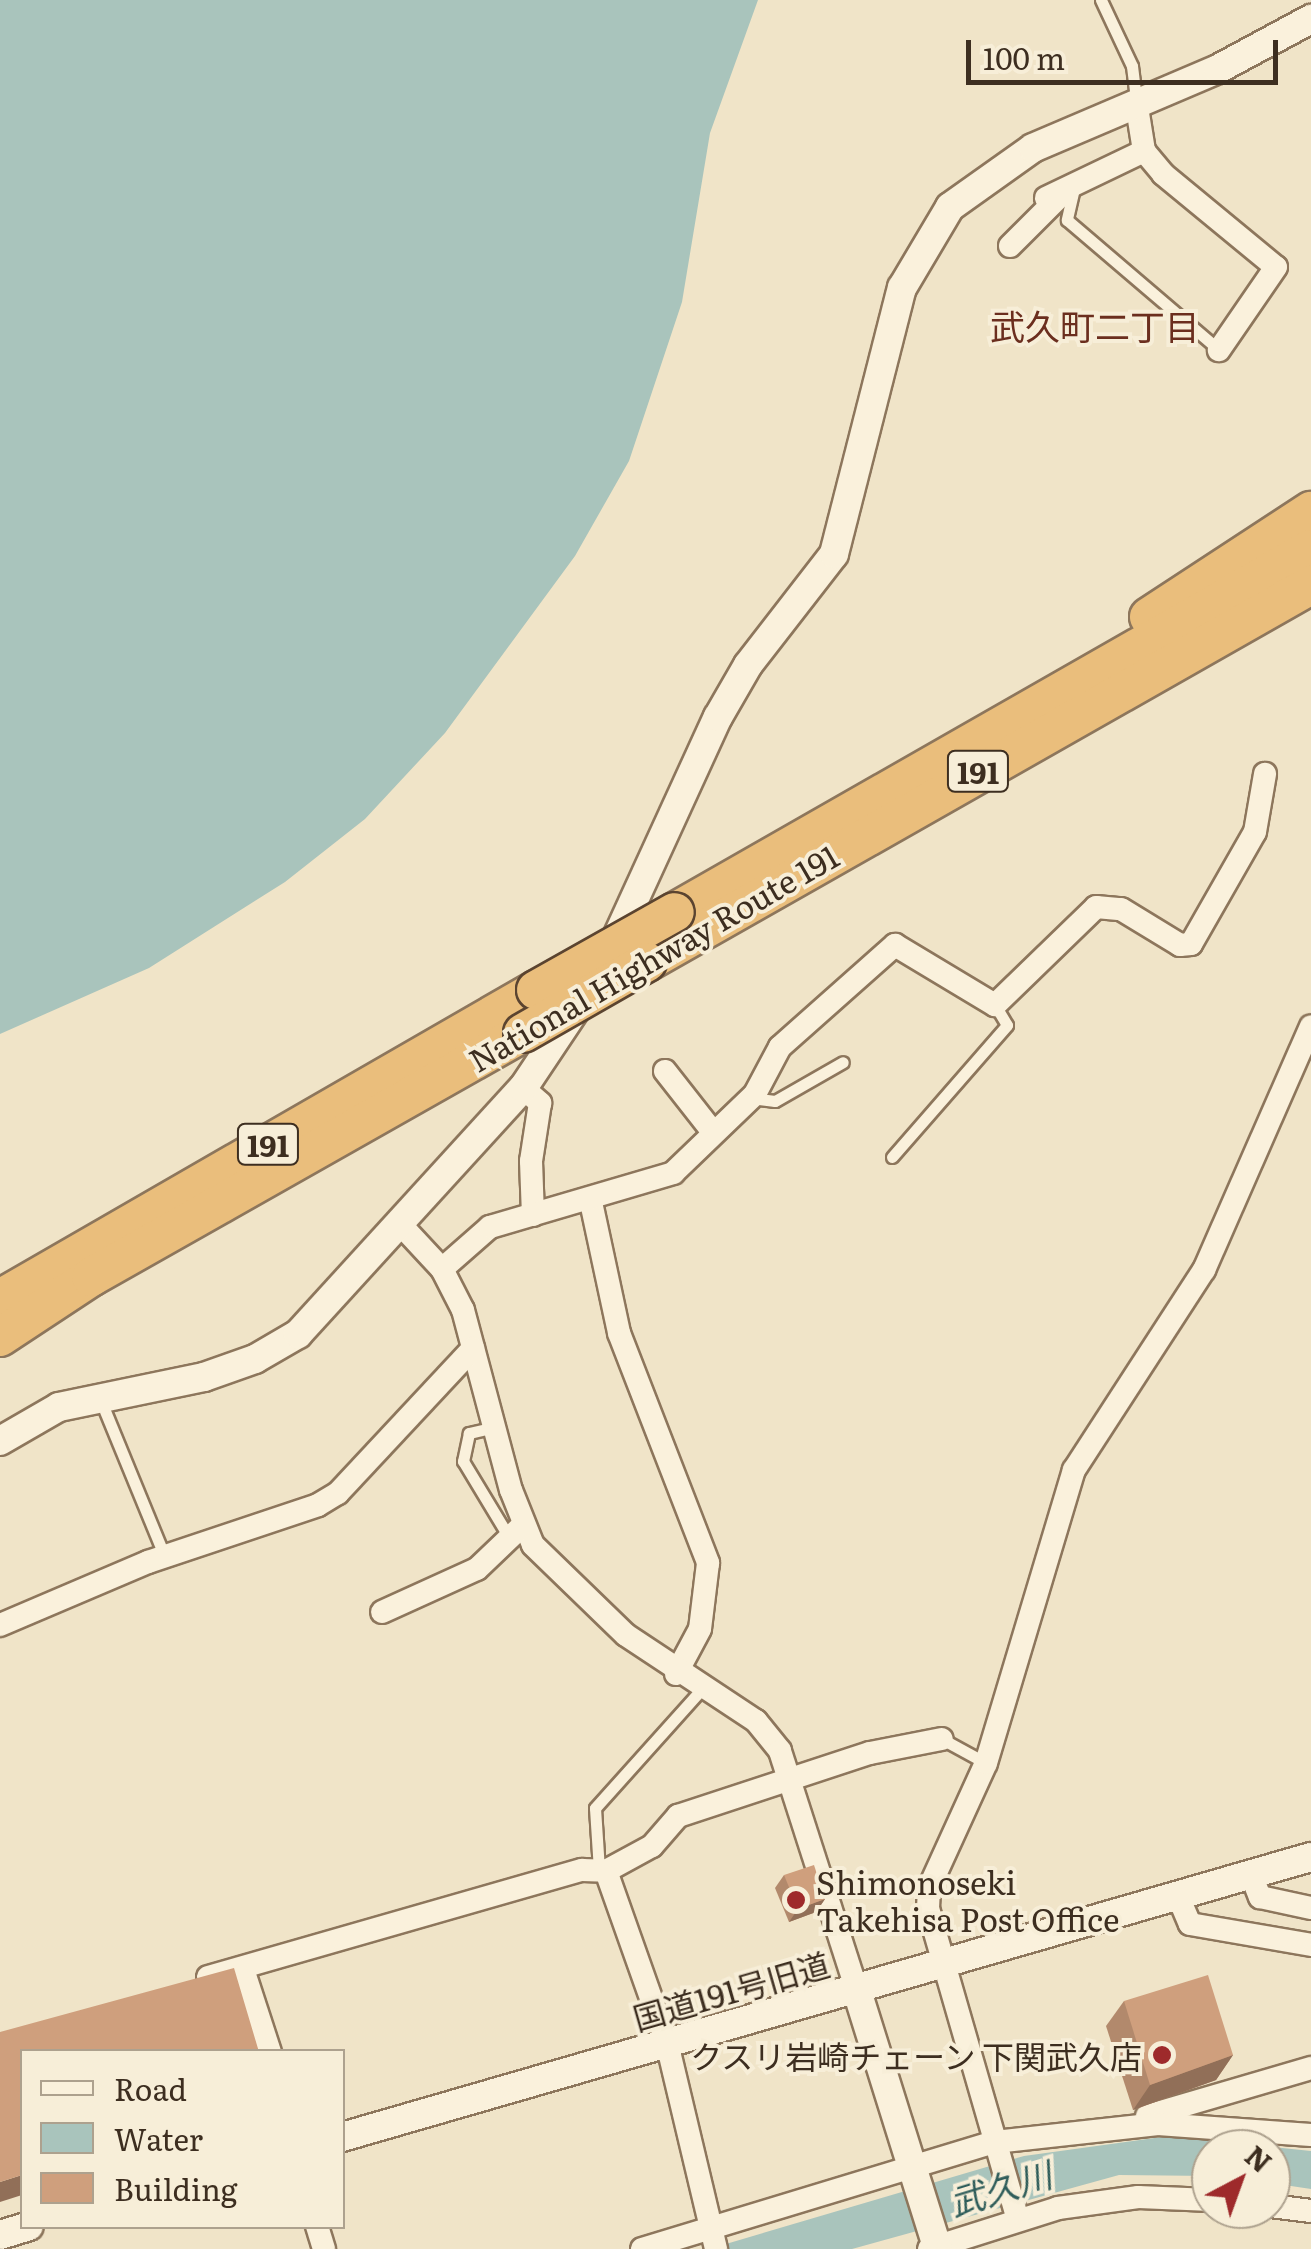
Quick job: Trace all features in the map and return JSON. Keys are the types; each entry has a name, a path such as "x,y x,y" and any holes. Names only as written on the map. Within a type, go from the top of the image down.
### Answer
{"highway":[{"path":"954,753 1311,511"},
{"name":"National Highway Route 191","path":"0,1299 1311,549"},
{"name":"National Highway Route 191","path":"0,1338 91,1278 1311,585"}],"street":[{"path":"0,1441 84,1398 204,1376 266,1353 327,1308 523,1088 560,1040 622,931 684,786 748,665 834,554 902,288 918,253 967,191 1034,148 1218,69 1311,19"},
{"path":"1136,101 1144,151 1206,215 1276,267 1219,350"},
{"path":"1046,198 1144,151"},
{"path":"1010,246 1072,185"},
{"path":"442,1269 490,1226 591,1202 665,1178 751,1098 780,1047 895,944 995,1005 1096,907 1121,910 1180,945 1192,944 1208,924 1255,832 1265,774"},
{"path":"1016,2216 929,1888 986,1763 1074,1470 1204,1270 1311,1026"},
{"path":"665,1071 712,1131"},
{"path":"523,1088 540,1103 532,1161 533,1215"},
{"path":"591,1202 619,1333 708,1563 700,1628 676,1674"},
{"path":"401,1225 442,1269 472,1348 495,1427 516,1532 577,1594 676,1674 756,1722 780,1751 934,2246 1016,2216 1109,2200 1191,2200"},
{"path":"0,1625 165,1556 338,1493 472,1348"},
{"path":"382,1612 476,1569 516,1532"},
{"path":"192,1982 603,1870 652,1846 678,1816 789,1778 942,1739"},
{"name":"国道191号旧道","path":"345,2136 1311,1857"},
{"path":"603,1870 668,2043 712,2237"},
{"path":"1251,1874 1260,1897 1311,1908"},
{"path":"1178,1896 1190,1924 1311,1945"},
{"path":"243,1969 269,2049"},
{"path":"642,2249 712,2237 996,2146 1120,2124 1311,2068"},
{"path":"1120,2124 1215,2124 1311,2135"}],"lane":[{"path":"1101,0 1132,66 1136,101"},
{"path":"1072,185 1067,220 1219,350"},
{"path":"892,1156 1008,1025 995,1005"},
{"path":"751,1098 775,1101 843,1062"},
{"path":"105,1411 165,1556"},
{"path":"495,1427 468,1433 462,1461 516,1532"},
{"path":"603,1870 595,1808 702,1690"},
{"path":"942,1739 986,1763"}],"water":[{"path":"0,0 758,0 710,133 682,302 629,461 575,556 445,733 365,819 285,882 149,968 0,1034"},
{"name":"武久川","path":"1169,2136 1191,2138 1191,2176 1119,2175 852,2249 709,2249 1024,2156"},
{"path":"1291,2149 1311,2151 1311,2189 1291,2186"}],"building":[{"path":"814,1865 825,1899 798,1909 784,1875"},
{"path":"234,1968 258,2049 20,2049 20,2176 0,2182 0,2032"},
{"path":"1208,1975 1233,2055 1150,2085 1124,2001"}],"place":[{"name":"Shimonoseki Takehisa Post Office","path":"796,1900"},
{"name":"クスリ岩崎チェーン 下関武久店","path":"1162,2055"}],"district":[{"name":"武久町二丁目","path":"1095,325"}]}
